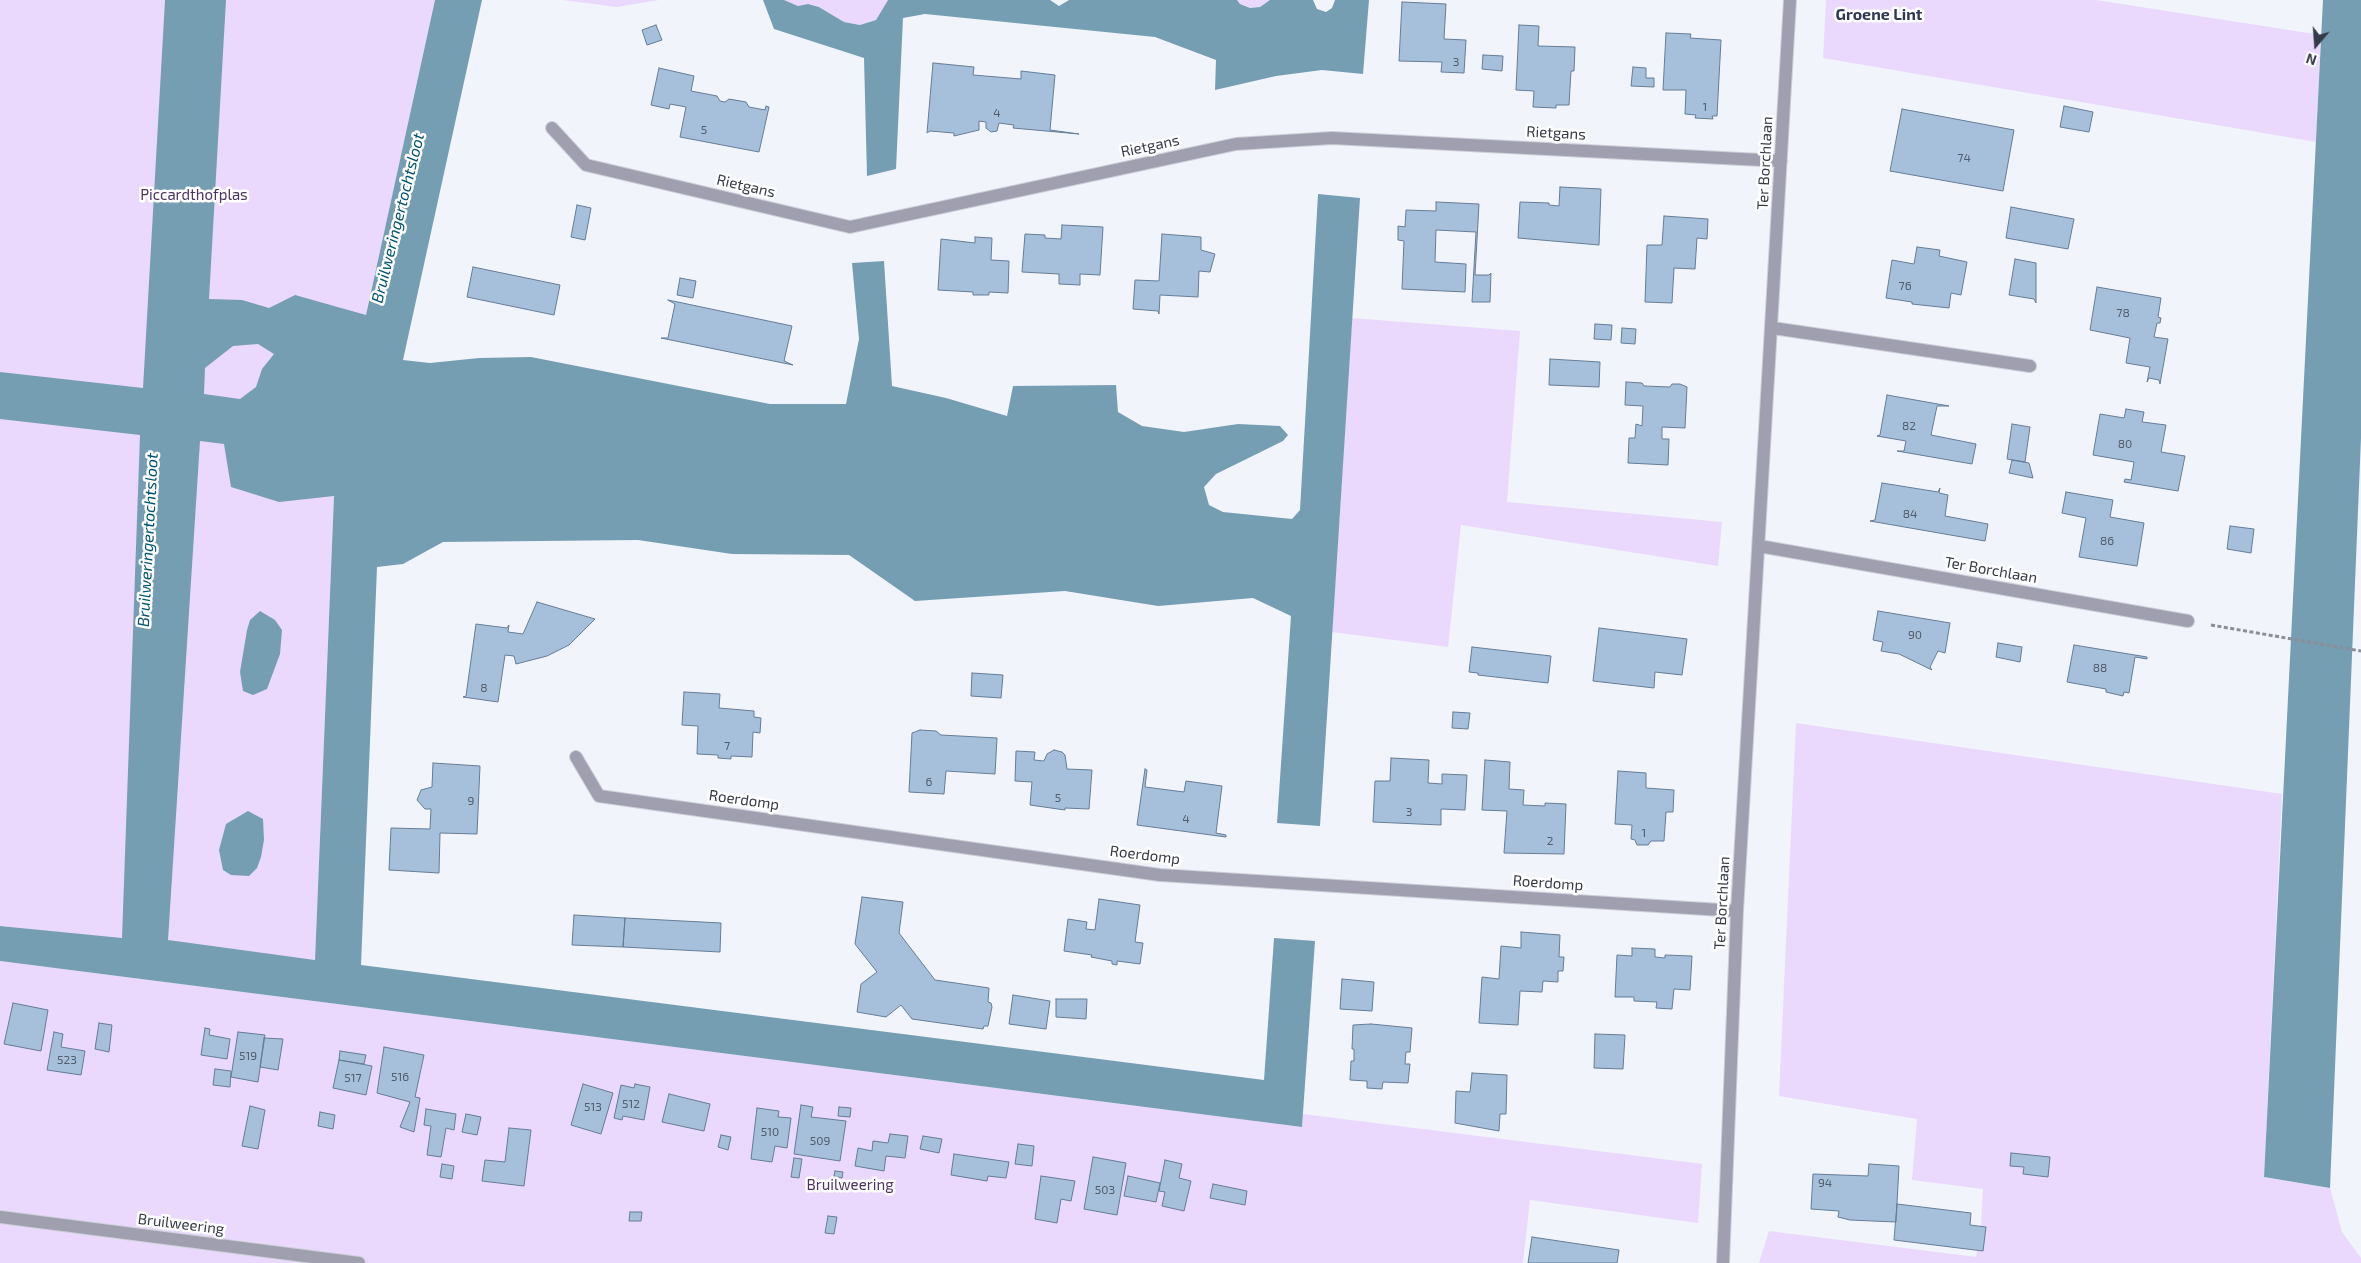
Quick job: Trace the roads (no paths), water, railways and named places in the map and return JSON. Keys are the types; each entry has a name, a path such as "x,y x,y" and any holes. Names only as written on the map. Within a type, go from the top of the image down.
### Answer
{"street":[{"name":"Ter Borchlaan","path":"1723,1263 1737,911 1773,328 1790,0"},
{"name":"Rietgans","path":"552,128 586,165 850,227 1236,144 1332,138 1782,161"},
{"path":"1773,328 2030,366"},
{"name":"Ter Borchlaan","path":"1759,546 2188,621"},
{"name":"Roerdomp","path":"576,757 599,796 1160,874 1737,911"},
{"name":"Bruilweering","path":"0,1217 359,1263"}],"water":[{"name":"Bruilweringertochtsloot","path":"165,0 226,0 209,299 242,300 269,308 295,295 366,315 435,0 482,0 403,360 430,363 479,358 531,357 770,404 846,404 859,339 852,263 884,261 892,386 946,398 1007,416 1013,386 1116,385 1118,412 1142,426 1184,432 1238,424 1280,426 1288,435 1283,441 1216,474 1204,487 1209,505 1223,512 1292,519 1300,510 1318,194 1360,198 1320,826 1277,823 1291,616 1253,598 1158,606 1065,591 915,601 849,555 732,554 638,540 443,542 403,564 377,567 361,965 1264,1080 1274,938 1315,941 1302,1127 0,961 0,926 122,938 140,435 0,419 0,372 143,388","holes":["258,344 274,354 262,369 256,387 240,399 204,394 205,368 233,346","200,441 224,444 231,487 279,502 334,496 315,960 168,940"]},
{"path":"763,0 784,0 798,6 808,4 819,7 844,22 860,25 876,20 888,0 1050,0 1059,6 1069,0 1237,0 1240,4 1250,8 1260,7 1270,0 1313,0 1317,9 1326,12 1332,8 1335,0 1369,0 1363,74 1322,70 1276,76 1215,90 1216,60 1155,37 925,14 903,18 896,169 867,176 864,58 774,29"},
{"path":"2323,0 2361,0 2361,438 2330,1188 2264,1177"},
{"path":"260,611 275,620 282,630 280,654 267,689 253,695 243,691 240,672 250,620"},
{"path":"248,811 263,819 264,840 261,857 257,868 249,876 231,875 223,870 219,850 226,824"}],"district":[{"name":"Groene Lint","path":"1879,15"}],"park label":[{"name":"Piccardthofplas","path":"194,195"}]}
